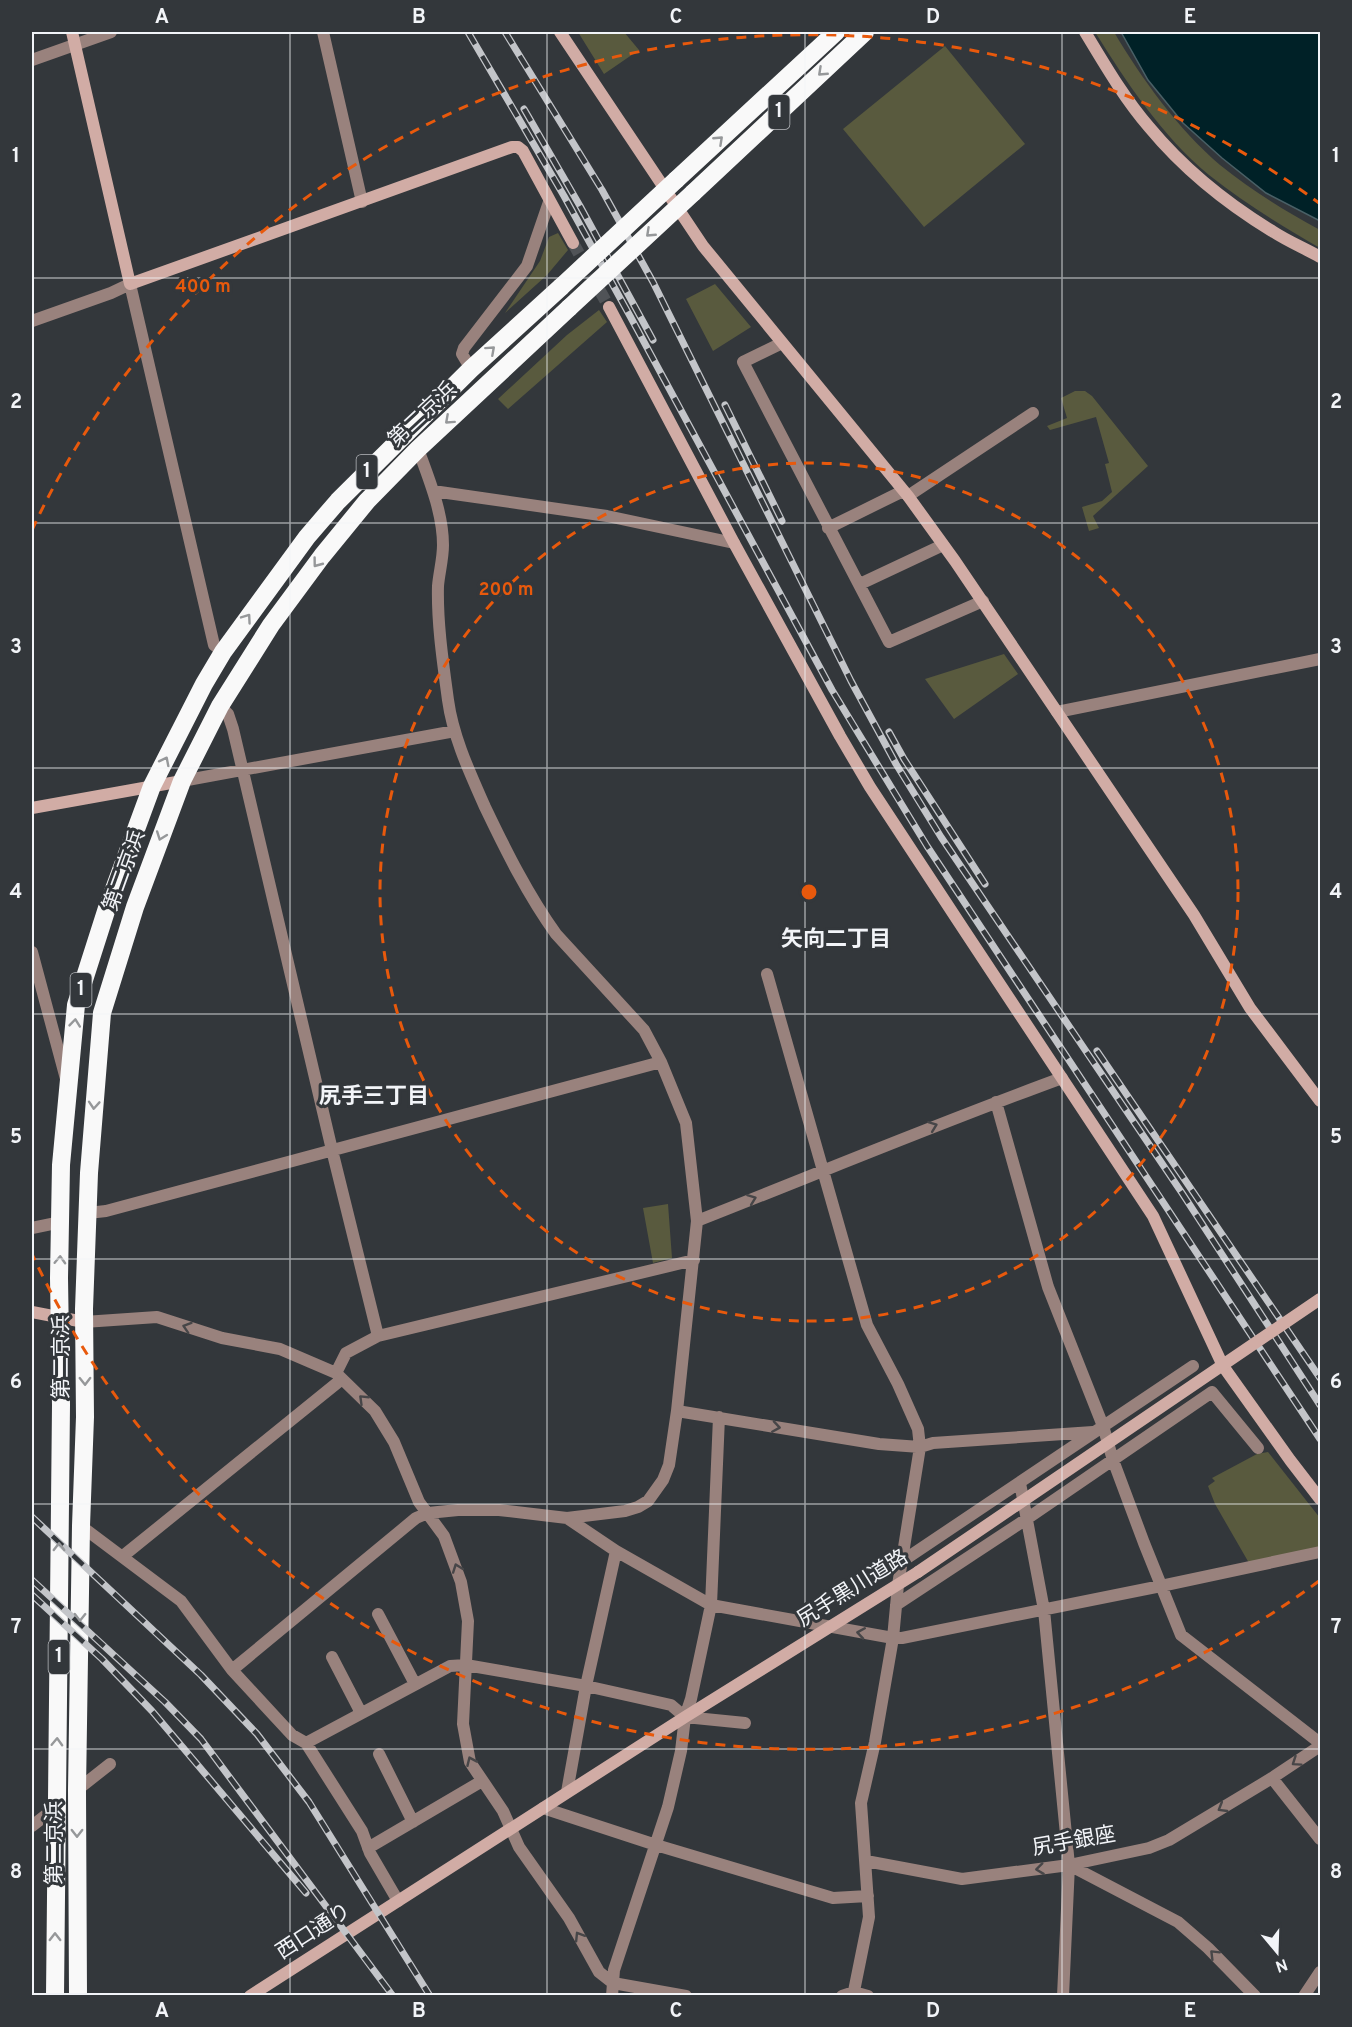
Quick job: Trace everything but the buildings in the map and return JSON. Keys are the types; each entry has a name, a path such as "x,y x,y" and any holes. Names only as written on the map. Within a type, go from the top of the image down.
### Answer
{"highway":[{"name":"第二京浜","path":"54,1995 55,1808 59,1684 61,1165 76,1005 107,908 152,786 204,684 223,652 260,599 330,510 471,369 836,32"},
{"name":"第二京浜","path":"78,1995 77,1790 85,1417 84,1322 94,1097 102,1012 135,907 182,781 220,706 271,625 322,556 367,501 418,449 865,32"}],"street":[{"path":"72,32 214,645 223,652"},
{"path":"32,60 111,32"},
{"path":"322,32 362,202"},
{"path":"560,32 703,246 943,544 1194,915 1250,1008 1320,1101"},
{"path":"1085,32 1118,86 1149,128 1181,161 1221,196 1272,232 1320,257"},
{"path":"32,321 512,147 518,147 523,151 573,243"},
{"path":"471,369 462,354 464,348 527,266 549,202"},
{"path":"609,307 734,543 870,787 1153,1216 1223,1366 1320,1499"},
{"path":"782,343 743,362 889,642 983,601"},
{"path":"828,528 905,494 1033,413"},
{"path":"232,1670 416,1518 428,1513 458,1510 499,1510 567,1518 625,1511 648,1501 663,1480 669,1465 697,1221 686,1123 661,1062 644,1030 556,934 544,917 506,851 467,768 448,702 438,587 443,545 433,491 418,449"},
{"path":"433,491 607,516 734,543"},
{"path":"860,584 943,544"},
{"path":"1057,712 1320,659"},
{"path":"220,706 228,714 378,1336"},
{"path":"32,808 455,731"},
{"path":"32,952 68,1086"},
{"path":"766,974 867,1325 898,1384 918,1429 920,1447 904,1560 898,1585 893,1638 875,1742 861,1803 869,1917 850,1994 868,1995"},
{"path":"88,1213 106,1211 661,1062"},
{"path":"697,1221 873,1149 1062,1078"},
{"path":"996,1102 1048,1287 1098,1429 1113,1460 1181,1635 1320,1744"},
{"path":"32,1228 61,1222"},
{"path":"123,1556 339,1376 346,1353 378,1336 694,1260"},
{"name":"尻手黒川道路","path":"398,1901 918,1572 1320,1299"},
{"path":"32,1312 84,1322 157,1317 222,1338 279,1349 339,1376 375,1411 394,1442 418,1502 444,1536 462,1582 468,1621 463,1724 471,1762 503,1811 519,1847 569,1918 599,1972 612,1989 686,1995"},
{"path":"904,1560 1193,1366"},
{"path":"896,1605 1212,1392 1258,1448"},
{"path":"677,1411 879,1444 920,1447 933,1443 1098,1429"},
{"path":"612,1989 614,1970 668,1807 680,1756 685,1718 711,1605 719,1417"},
{"path":"1020,1483 1044,1610 1070,1865 1063,1995"},
{"path":"567,1518 616,1551 711,1605 893,1638 1044,1610 1320,1552"},
{"path":"81,1526 181,1601 232,1670 292,1735 306,1743 362,1831 368,1848 398,1901"},
{"path":"567,1792 586,1686 616,1551"},
{"path":"378,1614 415,1684"},
{"path":"332,1657 361,1713"},
{"path":"306,1743 450,1666 466,1665 586,1686 671,1705 685,1718 745,1723"},
{"name":"尻手銀座","path":"866,1861 962,1879 1070,1865 1149,1848 1169,1840 1272,1778 1320,1744"},
{"path":"379,1754 413,1822"},
{"path":"77,1790 110,1764"},
{"path":"1272,1778 1320,1839"},
{"path":"368,1848 482,1781"},
{"path":"32,1826 55,1808"},
{"path":"543,1808 656,1845 833,1898 868,1896"},
{"path":"1070,1865 1178,1922 1255,1995"},
{"name":"西口通り","path":"250,1995 398,1901"},
{"path":"1304,1995 1320,1972"}],"green space":[{"path":"578,32 624,32 639,50 604,74"},
{"path":"1095,32 1114,32 1149,85 1190,136 1220,165 1244,183 1281,208 1320,230 1320,248 1249,205 1192,160 1146,108"},
{"path":"945,46 1025,144 924,227 843,129"},
{"path":"558,233 568,250 547,275 505,313 540,261 549,237"},
{"path":"715,284 751,327 713,351 686,299"},
{"path":"599,310 607,322 508,409 498,399 567,335"},
{"path":"1075,391 1085,391 1092,396 1148,466 1093,516 1099,528 1089,531 1082,507 1102,501 1112,492 1105,464 1109,463 1096,417 1050,430 1047,426 1067,418 1061,398"},
{"path":"1004,654 1018,674 954,719 925,679"},
{"path":"668,1204 672,1258 653,1263 643,1208"},
{"path":"1268,1452 1320,1518 1320,1547 1249,1563 1215,1504 1208,1486 1215,1481 1212,1478 1257,1454"}],"water":[{"path":"1121,32 1320,32 1320,221 1266,193 1183,123 1148,80"}],"tunnel":[{"path":"573,243 609,307"}],"railway":[{"path":"468,32 564,196 832,690 927,846 1320,1439"},
{"path":"505,32 602,190 653,282 851,681 896,764 941,837 1182,1193 1320,1405"},
{"path":"524,109 653,340"},
{"path":"725,405 782,521"},
{"path":"889,732 985,884"},
{"path":"1097,1051 1320,1378"},
{"path":"32,1517 201,1675 257,1734 309,1802 430,1996"},
{"path":"32,1580 165,1702 201,1739 393,1996"},
{"path":"32,1595 102,1659 152,1711 306,1893"}],"district":[{"name":"矢向二丁目","path":"836,940"},
{"name":"尻手三丁目","path":"374,1097"}]}
